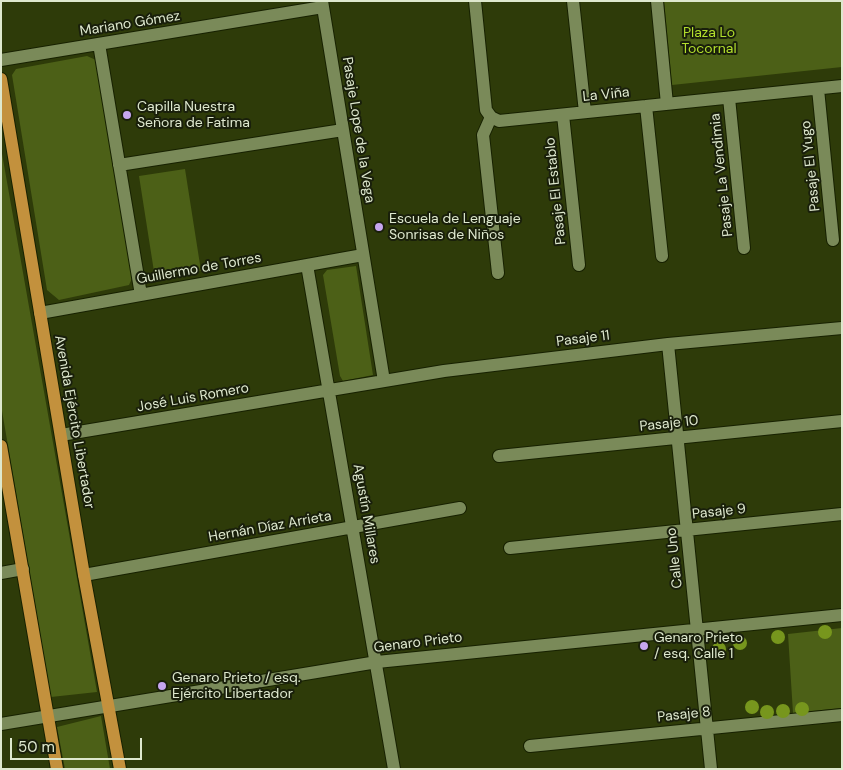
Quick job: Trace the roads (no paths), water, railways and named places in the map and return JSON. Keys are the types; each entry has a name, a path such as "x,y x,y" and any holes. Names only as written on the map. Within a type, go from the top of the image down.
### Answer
{"main road":[{"name":"Avenida Ejército Libertador","path":"1,79 84,575 120,769"},
{"path":"1,446 57,769"}],"street":[{"path":"475,1 486,110 491,117 483,134 498,272"},
{"path":"573,1 585,112"},
{"path":"657,1 667,104"},
{"name":"Mariano Gómez","path":"1,60 322,4"},
{"name":"Pasaje Lope de la Vega","path":"322,4 384,381"},
{"path":"99,44 141,295"},
{"name":"La Viña","path":"491,117 503,121 842,86"},
{"name":"Pasaje El Yugo","path":"818,89 833,240"},
{"name":"Pasaje La Vendimia","path":"729,98 744,248"},
{"path":"646,106 662,256"},
{"name":"Pasaje El Establo","path":"563,114 579,265"},
{"path":"119,165 343,130"},
{"name":"Guillermo de Torres","path":"40,313 363,256"},
{"name":"Agustín Millares","path":"307,266 394,769"},
{"name":"Pasaje 11","path":"329,390 452,370 668,344 842,328"},
{"name":"Calle Uno","path":"668,344 711,769"},
{"name":"José Luis Romero","path":"61,436 329,390"},
{"name":"Pasaje 10","path":"499,456 842,422"},
{"name":"Hernán Díaz Arrieta","path":"84,575 460,508"},
{"name":"Pasaje 9","path":"510,548 842,514"},
{"path":"1,572 23,569"},
{"name":"Genaro Prieto","path":"1,724 377,662 842,615"},
{"name":"Pasaje 8","path":"530,746 842,715"}],"place":[{"name":"Capilla Nuestra Señora de Fatima","path":"127,115"},
{"name":"Escuela de Lenguaje Sonrisas de Niños","path":"379,227"},
{"name":"Genaro Prieto / esq. Calle 1","path":"644,646"},
{"name":"Genaro Prieto / esq. Ejército Libertador","path":"162,686"}],"park label":[{"name":"Plaza Lo Tocornal","path":"709,42"}]}
